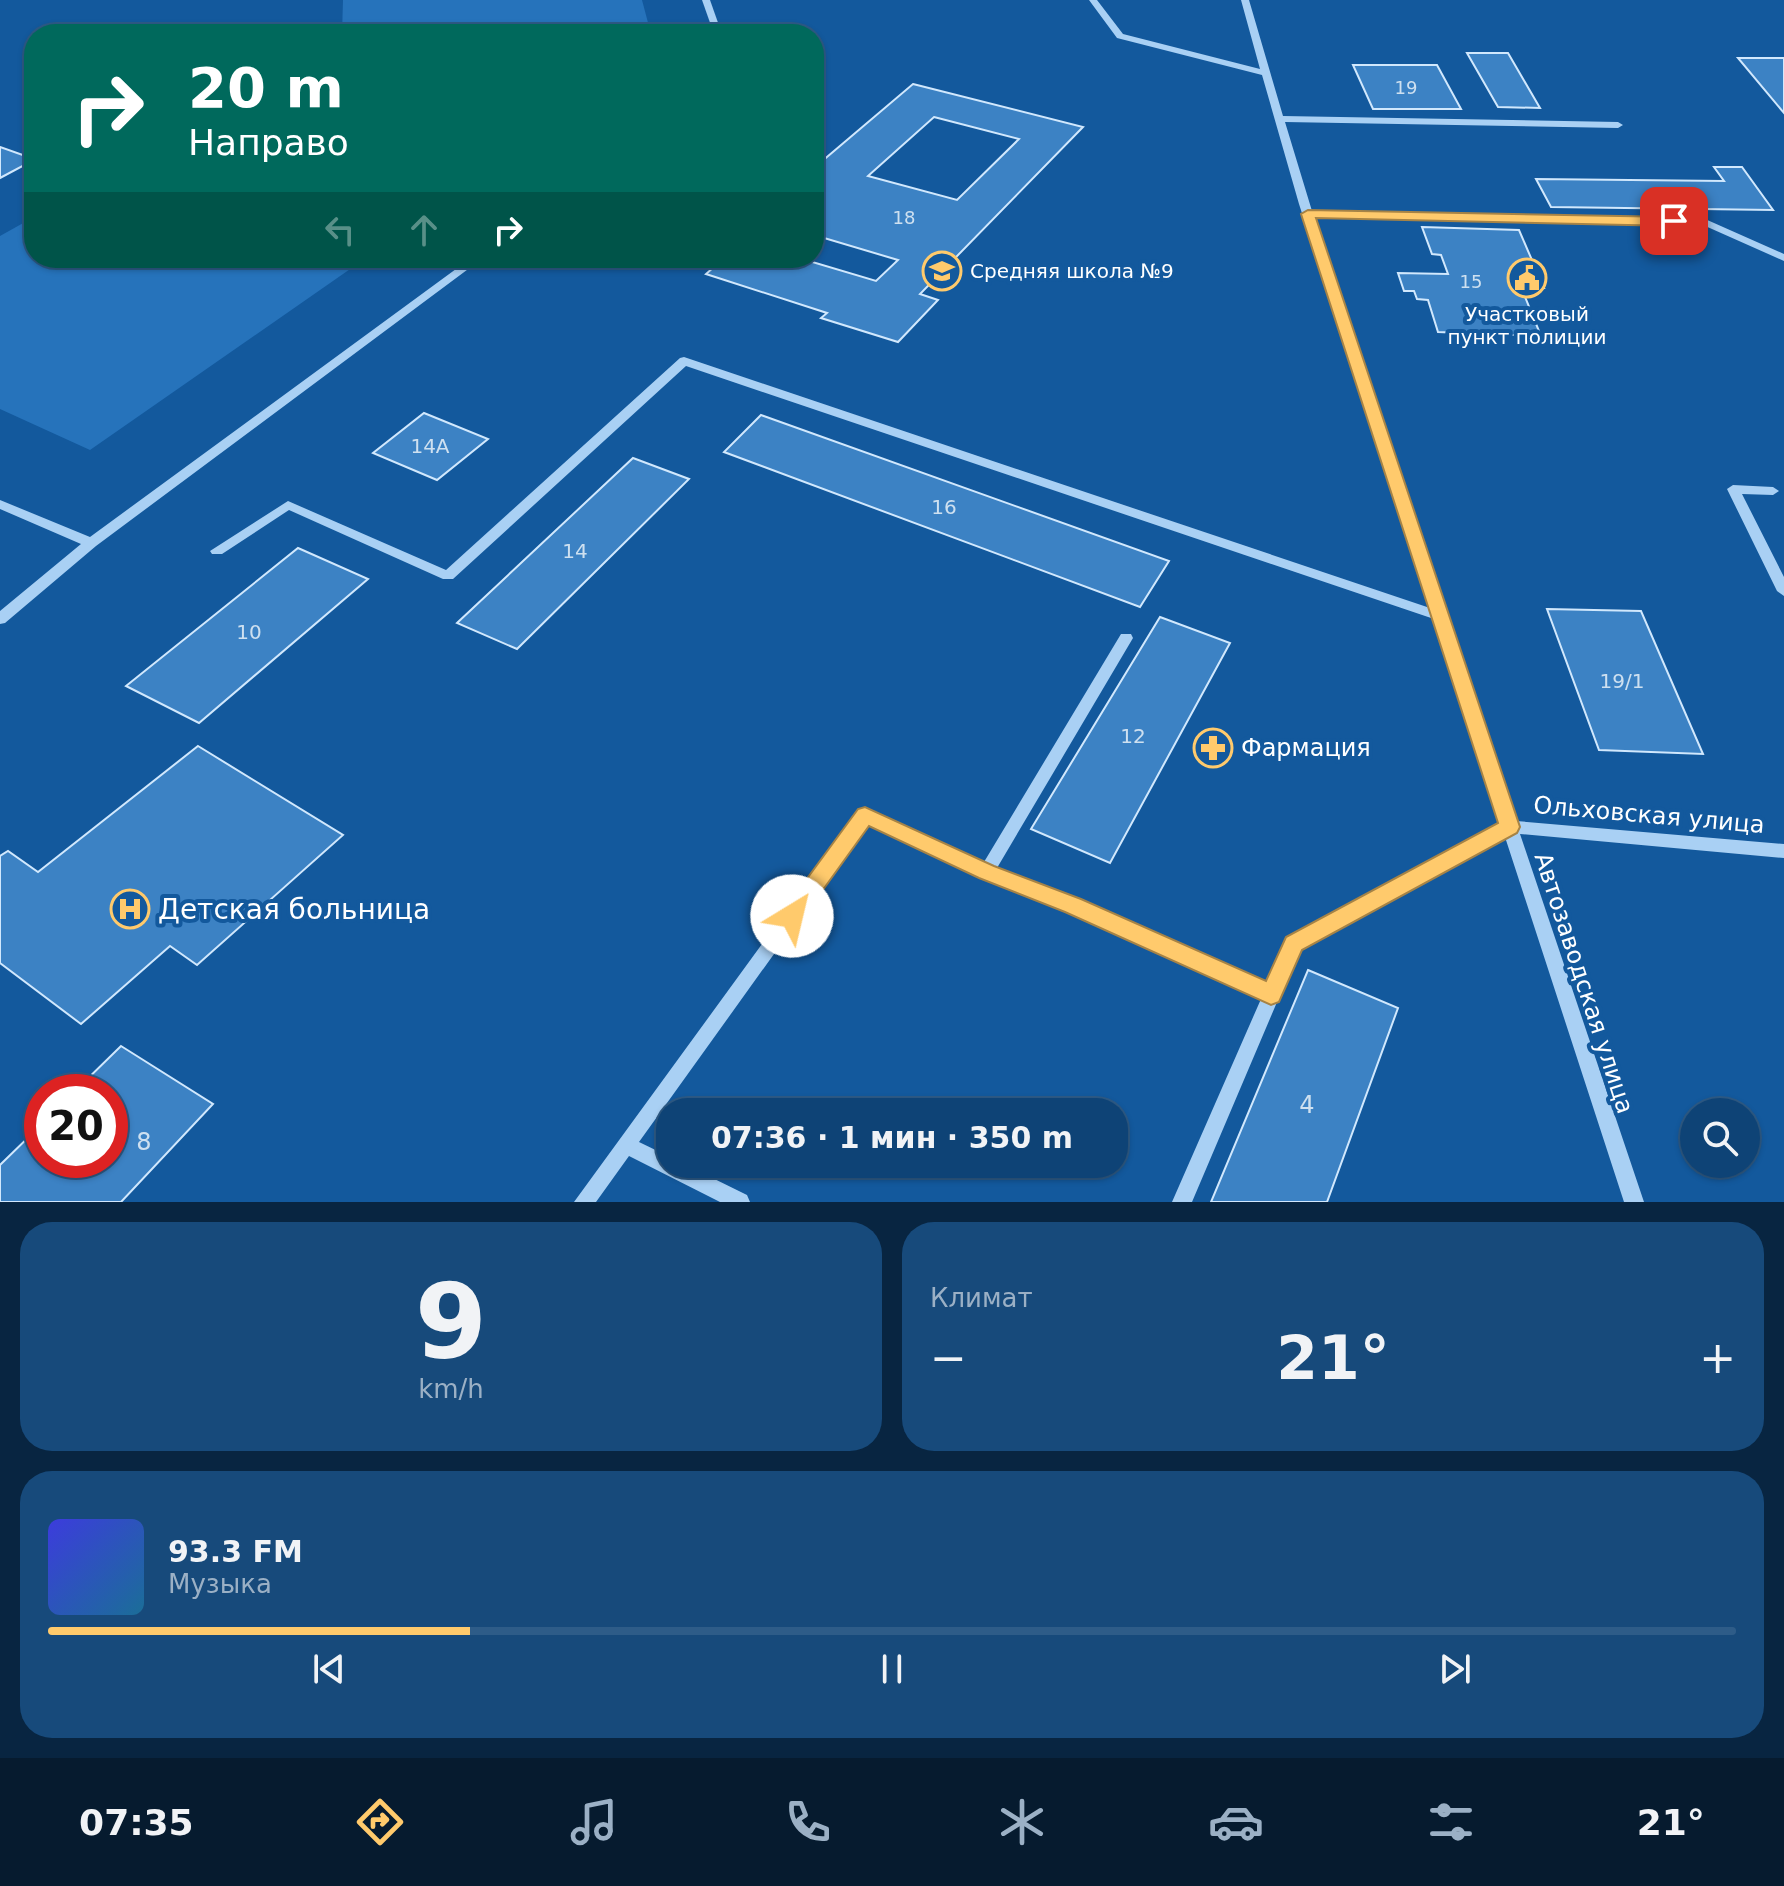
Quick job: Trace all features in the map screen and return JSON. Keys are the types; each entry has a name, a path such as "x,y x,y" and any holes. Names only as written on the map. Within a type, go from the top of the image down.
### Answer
{"street":[{"path":"706,0 714,24"},
{"path":"1093,0 1120,36 1266,73"},
{"name":"Автозаводская улица","path":"1245,0 1308,214 1634,1202"},
{"path":"1279,119 1618,125"},
{"path":"1308,214 1705,222 1784,258"},
{"path":"0,619 91,543 464,268"},
{"path":"217,551 288,505 448,576 684,361 1440,616"},
{"path":"1773,491 1733,489 1784,591"},
{"path":"0,504 91,543"},
{"path":"986,872 1126,638"},
{"path":"584,1202 865,815 986,872 1073,906 1271,995"},
{"path":"1182,1202 1294,943 1510,827"},
{"name":"Ольховская улица","path":"1510,827 1784,851"},
{"path":"626,1145 740,1202"}],"shaded area":[{"path":"343,0 642,0 648,24 342,24"},
{"path":"24,223 24,268 352,268 90,450 0,409 0,236"}],"building":[{"path":"1467,53 1508,53 1540,108 1498,107"},
{"path":"1738,58 1784,58 1784,113"},
{"path":"1353,65 1437,65 1461,109 1373,109"},
{"path":"913,84 1083,127 920,294 938,300 898,342 821,318 827,313 706,274 713,268 824,268 824,265 876,281 898,260 824,238 824,160","holes":["934,117 1019,139 957,200 868,176"]},
{"path":"0,147 24,155 24,165 0,178"},
{"path":"1714,167 1742,167 1773,210 1551,207 1536,179 1724,181"},
{"path":"1422,227 1519,230 1544,288 1521,287 1541,336 1438,332 1428,300 1417,299 1414,291 1404,291 1398,273 1448,274 1441,255 1432,254"},
{"path":"424,413 488,439 437,480 373,453"},
{"path":"761,415 1169,561 1140,607 724,452"},
{"path":"633,458 689,479 517,649 457,623"},
{"path":"298,548 368,579 199,723 126,686"},
{"path":"1547,609 1641,611 1703,754 1599,750"},
{"path":"1160,617 1230,643 1110,863 1031,829"},
{"name":"Детская больница","path":"198,746 343,835 197,965 170,946 81,1024 0,963 0,856 8,851 38,872"},
{"path":"1308,970 1398,1008 1327,1202 1211,1202"},
{"path":"121,1046 213,1104 121,1202 0,1202 0,1165 24,1142 24,1178 128,1178 128,1074 92,1074"}],"place":[{"name":"Средняя школа №9","path":"942,271"},
{"name":"Участковый пункт полиции","path":"1527,278"},
{"name":"Фармация","path":"1213,748"},
{"name":"Детская больница","path":"130,909"}],"route":[{"path":"792,916 865,815 986,872 1073,906 1271,995 1294,943 1510,827 1308,214 1674,221"}]}
